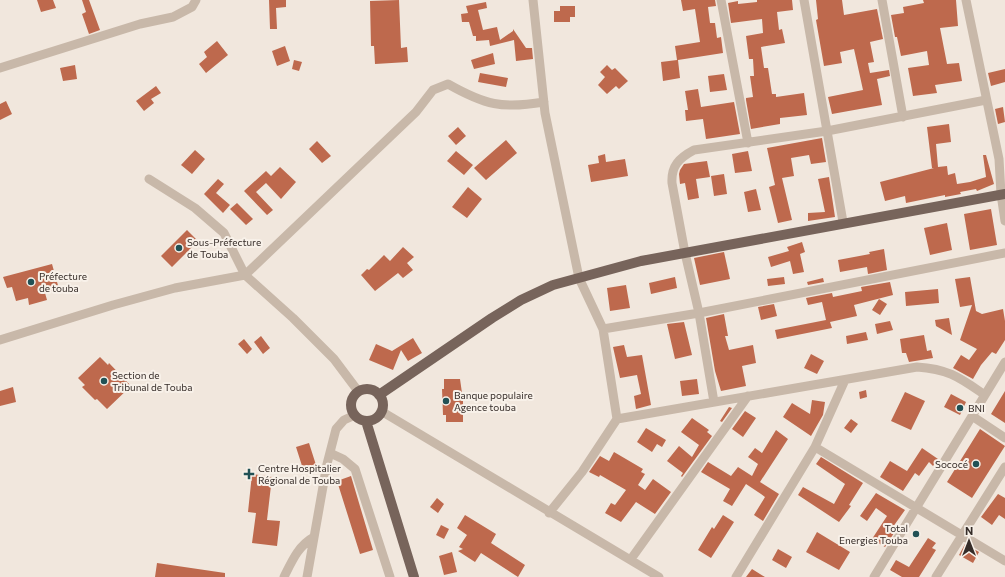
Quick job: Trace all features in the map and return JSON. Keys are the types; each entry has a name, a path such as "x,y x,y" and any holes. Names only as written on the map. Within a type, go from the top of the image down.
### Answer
{"main road":[{"path":"379,395 521,300 553,285 641,261 843,222 1003,194"},
{"path":"370,389 379,395 383,405 381,411 375,418 366,420 355,415 352,411 351,400 358,391 370,389"},
{"path":"366,420 414,577"}],"street":[{"path":"0,68 140,24 173,17 192,7 196,0"},
{"path":"533,0 544,102 579,278 602,329 617,419 582,472 549,513"},
{"path":"721,0 748,143"},
{"path":"804,0 843,222"},
{"path":"882,0 904,117"},
{"path":"966,0 999,159 1005,221"},
{"path":"0,340 113,305 168,290 245,275 416,112 434,90 448,84 471,97 498,106 520,106 544,102"},
{"path":"714,402 700,313 685,253 672,183 672,174 675,164 683,156 694,150 827,131 986,100"},
{"path":"149,179 196,208 224,233 245,275 293,318 334,359 358,391"},
{"path":"602,329 700,313 1005,253"},
{"path":"874,577 917,509 1005,362"},
{"path":"617,419 917,367 936,368 954,375 986,395"},
{"path":"736,577 815,447 845,380"},
{"path":"631,559 748,396"},
{"path":"381,411 549,513 631,559 659,577"},
{"path":"307,577 336,429 344,420 355,415"},
{"path":"972,416 1005,438"},
{"path":"815,447 1005,561"},
{"path":"330,454 343,459 355,469 390,577"},
{"path":"936,577 1005,467"},
{"path":"284,577 299,548 306,541 314,537"}],"building":[{"path":"37,0 53,0 56,8 41,12"},
{"path":"82,0 89,0 100,30 89,34 82,14 86,12"},
{"path":"269,0 286,0 286,7 276,8 277,29 270,29"},
{"path":"399,0 401,48 407,47 408,62 375,64 374,46 371,46 370,1"},
{"path":"681,0 715,0 716,6 708,7 710,23 715,23 717,38 721,37 723,53 678,60 680,78 663,81 661,62 677,60 675,46 700,42 695,9 683,11"},
{"path":"757,0 792,0 793,10 777,12 779,30 782,29 785,43 761,47 764,68 768,68 772,94 776,94 776,97 804,93 807,115 780,118 780,124 751,129 746,98 753,97 750,76 754,76 753,59 749,59 746,36 763,33 762,19 731,23 728,3 738,1 738,4 757,2"},
{"path":"816,0 842,0 844,15 877,9 883,39 870,42 874,62 868,63 870,73 889,70 890,76 877,79 882,105 832,114 828,97 863,90 854,49 840,52 842,63 824,66 816,20 818,19"},
{"path":"923,0 956,0 958,26 940,28 947,64 959,63 962,81 935,85 937,93 913,96 908,68 929,65 927,51 901,56 897,37 895,37 891,15 904,13 903,7 924,3"},
{"path":"486,2 487,8 478,10 483,30 497,27 500,40 513,31 513,29 526,48 532,48 533,59 516,61 514,40 490,46 489,40 476,41 476,36 473,36 469,22 462,22 461,14 468,13 466,6"},
{"path":"560,6 575,6 575,17 570,17 570,22 554,22 554,11 560,11"},
{"path":"217,41 228,55 206,73 199,64 207,57 204,52"},
{"path":"285,46 290,61 277,66 272,51"},
{"path":"493,53 495,64 474,69 471,60"},
{"path":"294,60 302,62 299,71 292,69"},
{"path":"75,65 77,79 63,81 60,68"},
{"path":"607,65 612,70 615,68 628,81 619,89 616,86 607,94 598,85 605,77 600,72"},
{"path":"1005,69 1005,82 991,86 988,73"},
{"path":"480,73 508,78 506,87 478,82"},
{"path":"724,74 727,90 710,92 708,76"},
{"path":"156,86 161,93 151,99 154,103 144,111 136,101"},
{"path":"698,89 701,107 734,102 740,134 706,139 703,119 686,121 685,110 688,110 685,91"},
{"path":"6,101 12,114 0,120 0,104"},
{"path":"1003,107 1005,122 998,124 995,109"},
{"path":"949,124 951,142 936,144 938,167 947,166 948,175 955,173 957,184 970,182 986,177 983,155 986,155 994,184 977,191 976,189 960,192 961,194 945,197 945,195 906,203 905,196 885,201 880,182 934,168 932,168 927,127"},
{"path":"458,127 466,136 456,145 448,136"},
{"path":"822,138 826,162 811,164 809,155 791,158 794,176 782,178 792,220 778,223 769,187 775,185 767,148"},
{"path":"506,140 517,153 486,180 474,168"},
{"path":"317,141 331,156 322,163 309,149"},
{"path":"195,150 205,159 192,174 181,165"},
{"path":"456,151 473,165 464,175 447,161"},
{"path":"748,151 752,171 735,173 732,154"},
{"path":"605,154 606,162 625,159 628,176 591,182 588,165 599,163 598,156"},
{"path":"707,161 710,177 696,179 699,198 688,200 685,183 680,184 680,170 684,164"},
{"path":"280,167 296,182 281,199 266,183 256,192 273,210 267,215 244,191 266,171 271,176"},
{"path":"724,174 727,194 714,196 711,176"},
{"path":"829,177 835,217 808,221 808,213 825,212 818,179"},
{"path":"218,179 224,184 216,193 230,205 223,213 204,194"},
{"path":"468,187 482,199 467,218 452,207"},
{"path":"756,189 761,210 748,212 744,192"},
{"path":"237,203 253,219 246,225 230,209"},
{"path":"991,209 997,245 970,250 964,214"},
{"path":"947,223 952,250 930,255 924,228"},
{"name":"Sous-Préfecture de Touba","path":"187,230 198,241 172,267 161,256"},
{"path":"802,242 805,252 800,254 804,272 793,274 790,261 771,267 768,257 789,251 787,247"},
{"path":"403,247 414,257 407,263 413,270 403,278 398,273 375,291 361,275 367,269 369,270 384,255 390,261"},
{"path":"884,249 887,270 868,274 867,267 840,272 838,260 870,254 869,252"},
{"path":"724,252 730,279 700,285 694,258"},
{"name":"Préfecture de touba","path":"52,264 59,289 45,293 47,300 29,305 28,298 16,301 12,287 7,288 3,277"},
{"path":"675,277 677,288 651,294 649,283"},
{"path":"784,277 785,284 768,286 767,279"},
{"path":"970,277 976,311 982,314 1003,309 1005,321 1005,340 996,354 992,352 981,365 973,379 953,368 961,355 969,360 977,349 960,340 972,305 960,307 955,279"},
{"path":"823,278 824,282 808,285 807,282"},
{"path":"890,282 893,295 854,305 857,316 830,322 832,328 777,339 775,330 826,320 822,302 808,305 806,298 832,293 833,297 862,291 861,287"},
{"path":"626,285 630,308 610,311 607,288"},
{"path":"938,289 939,303 906,306 905,292"},
{"path":"879,299 887,304 880,315 872,310"},
{"path":"774,304 777,316 761,320 758,307"},
{"path":"724,314 728,336 725,336 729,350 753,345 756,363 742,366 746,386 721,391 715,371 706,318"},
{"path":"949,318 952,335 936,326 935,320"},
{"path":"890,321 893,330 877,334 875,324"},
{"path":"684,322 692,355 675,359 667,324"},
{"path":"866,332 868,340 847,344 846,336"},
{"path":"924,335 927,351 931,350 933,358 909,362 906,353 902,353 900,339"},
{"path":"261,336 270,348 263,354 254,342"},
{"path":"413,338 422,353 408,361 401,350 393,370 369,360 376,344 392,351"},
{"path":"244,339 252,349 247,354 238,344"},
{"path":"624,345 627,357 642,355 651,405 636,409 634,396 641,394 637,375 620,378 613,347"},
{"path":"811,354 824,361 817,374 804,368"},
{"path":"100,357 108,365 109,363 131,386 107,409 82,387 85,385 78,378"},
{"path":"444,379 460,379 463,400 463,422 446,422 446,415 443,415 442,389 444,389"},
{"path":"697,379 699,394 682,396 680,381"},
{"path":"13,387 16,402 0,406 0,391"},
{"path":"866,390 867,397 860,399 859,392"},
{"path":"1005,391 1005,423 991,414"},
{"path":"905,392 925,401 911,430 891,421"},
{"path":"951,394 966,402 960,415 944,407"},
{"path":"812,400 825,402 823,415 811,436 783,417 792,403 810,414"},
{"path":"729,407 732,408 722,422 720,421"},
{"path":"745,411 756,418 743,437 732,429"},
{"path":"692,418 709,430 707,432 712,436 682,477 681,476 683,473 667,461 679,446 692,457 699,445 681,432"},
{"path":"851,419 858,424 851,433 844,428"},
{"path":"646,428 666,440 662,447 657,444 652,452 637,442"},
{"name":"Sococé","path":"980,429 1005,446 972,498 947,482"},
{"path":"776,430 788,439 760,482 779,494 763,521 754,515 765,497 746,484 732,506 723,501 730,489 701,472 708,462 731,476 738,467 752,476 758,464 748,457 755,448 762,453"},
{"path":"309,443 316,465 303,469 296,447"},
{"path":"922,448 938,459 933,466 929,462 919,476 915,473 903,491 880,477 890,461 907,471"},
{"path":"614,452 643,469 641,472 645,474 638,485 645,490 653,479 671,492 655,514 636,502 621,522 605,513 611,503 615,505 626,490 600,475 599,477 589,472 600,456 609,461"},
{"path":"821,457 863,483 849,505 851,506 839,522 798,495 803,487 834,504 845,484 816,464"},
{"path":"252,474 272,477 267,520 280,521 277,546 252,543 256,513 248,512"},
{"path":"351,476 373,550 360,554 337,481"},
{"path":"876,493 905,510 890,531 894,533 885,547 872,539 887,516 876,508 867,521 860,516"},
{"path":"998,494 1005,498 1005,519 999,515 992,525 981,517"},
{"path":"437,498 444,504 438,513 430,507"},
{"path":"465,515 496,534 491,543 525,565 518,577 481,553 475,562 458,551 463,549 459,547 467,535 457,528"},
{"path":"723,515 734,522 711,558 698,550 712,527 714,529"},
{"path":"441,525 449,529 444,539 436,535"},
{"path":"817,532 850,552 839,570 806,552"},
{"path":"928,538 936,543 932,548 936,550 919,577 902,577 890,570 896,560 909,567"},
{"path":"965,544 979,552 973,563 959,555"},
{"path":"778,549 792,557 786,568 772,560"},
{"path":"452,552 457,572 444,575 439,556"},
{"path":"157,563 225,573 225,577 155,577"},
{"path":"752,569 765,577 746,577"}],"place":[{"name":"Sous-Préfecture de Touba","path":"179,248"},
{"name":"Préfecture de touba","path":"31,282"},
{"name":"Section de Tribunal de Touba","path":"104,381"},
{"name":"Banque populaire Agence touba","path":"446,401"},
{"name":"BNI","path":"960,408"},
{"name":"Sococé","path":"976,464"},
{"name":"Centre Hospitalier Régional de Touba","path":"249,474"},
{"name":"Total Energies Touba","path":"916,534"}]}
